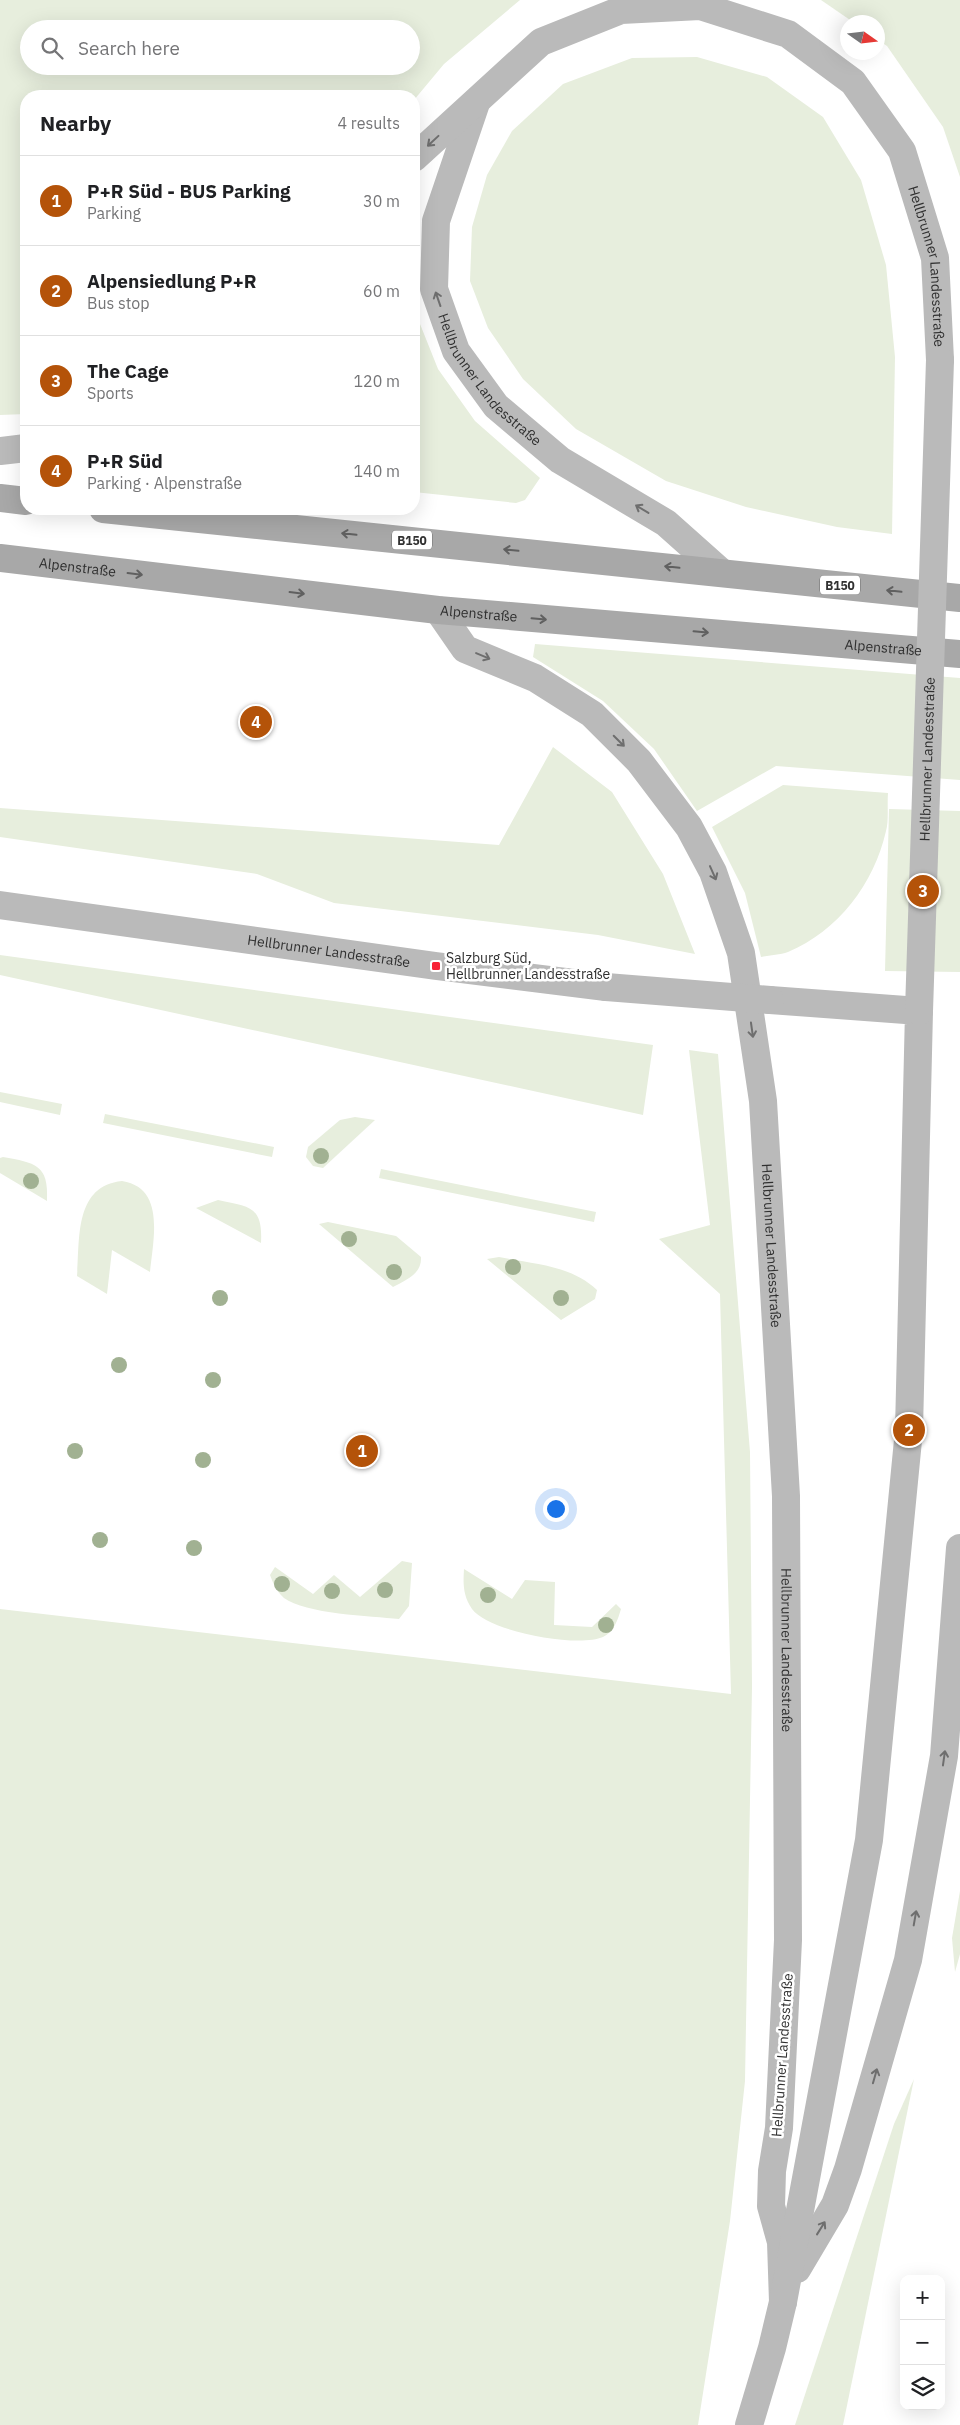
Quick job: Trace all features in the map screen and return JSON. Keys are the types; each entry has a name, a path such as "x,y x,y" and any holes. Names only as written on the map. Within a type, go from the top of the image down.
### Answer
{"main road":[{"name":"Hellbrunner Landesstraße","path":"420,152 541,42 620,10 700,6 788,34 853,82 902,151 936,258 940,360 909,1430 869,1840 783,2302 772,2348 749,2425"},
{"name":"Hellbrunner Landesstraße","path":"477,99 436,222 434,289 456,351 496,406 553,454 666,523 721,572"},
{"path":"0,451 20,449"},
{"path":"0,498 20,500"},
{"name":"B150","path":"163,515 960,598"},
{"name":"Alpenstraße","path":"0,558 438,610 960,654"},
{"name":"Hellbrunner Landesstraße","path":"438,610 466,649 535,678 592,714 639,761 688,827 713,872 741,953 763,1101 786,1496 788,1940 779,2128 772,2171 771,2206 781,2242 783,2302"},
{"name":"Hellbrunner Landesstraße","path":"0,905 436,966 606,987 920,1012"},
{"name":"Hellbrunner Landesstraße","path":"783,2302 800,2261 835,2205 848,2169 908,1960 944,1756 960,1548"}],"green space":[{"path":"0,0 520,0 444,64 420,93 420,90 20,90 20,414 0,415"},
{"path":"821,0 960,0 960,177 943,127 885,45 885,15 843,15"},
{"path":"697,57 767,77 823,117 861,180 886,265 895,357 892,534 837,527 746,507 666,481 576,429 523,379 488,328 470,281 472,227 487,175 512,131 563,84 632,58"},
{"path":"420,324 438,369 475,421 540,478 525,500 516,503 420,493"},
{"path":"535,644 960,678 960,780 776,766 697,811 654,749 603,701 533,657"},
{"path":"553,747 612,792 663,874 695,954 598,935 334,903 257,874 0,837 0,808 499,845"},
{"path":"783,785 888,793 887,827 873,869 851,904 838,918 823,932 806,943 785,953 761,957 745,893 712,827"},
{"path":"889,809 960,811 960,972 885,971"},
{"path":"0,955 653,1045 643,1115 0,975"},
{"path":"689,1050 718,1054 750,1452 752,1687 745,2081 730,2221 698,2425 0,2425 0,1609 731,1694 720,1294 659,1239 710,1225"},
{"path":"0,1092 62,1104 60,1115 0,1102"},
{"path":"105,1114 274,1147 272,1157 103,1123"},
{"path":"355,1117 375,1120 323,1168 313,1166 306,1157 308,1147 340,1120"},
{"path":"0,1158 24,1161 38,1167 45,1179 47,1201 0,1173"},
{"path":"381,1169 596,1212 594,1222 379,1178"},
{"path":"122,1181 136,1186 145,1194 151,1204 154,1217 154,1231 150,1272 112,1250 107,1294 77,1276 80,1231 87,1204 95,1193 106,1185"},
{"path":"218,1200 238,1204 252,1210 259,1221 261,1243 196,1208"},
{"path":"328,1222 396,1236 421,1257 419,1268 412,1276 393,1287 319,1224"},
{"path":"499,1257 564,1270 576,1275 597,1290 595,1299 561,1320 487,1259"},
{"path":"402,1561 412,1563 409,1606 399,1619 307,1608 284,1598 279,1593 270,1575 275,1567 313,1594 334,1575 360,1597"},
{"path":"464,1569 512,1599 525,1580 555,1582 554,1625 592,1627 616,1604 621,1609 613,1629 603,1637 591,1640 555,1639 514,1631 496,1625 481,1617 472,1609 464,1590"},
{"path":"960,1891 960,1954 955,1972 952,1938"},
{"path":"914,2079 843,2425 795,2425 894,2124"}],"place":[{"name":"P+R Süd","path":"256,722"},
{"name":"The Cage","path":"923,891"},
{"name":"Salzburg Süd, Hellbrunner Landesstraße","path":"436,966"},
{"name":"Alpensiedlung P+R","path":"909,1430"},
{"name":"P+R Süd - BUS Parking","path":"362,1451"}]}
